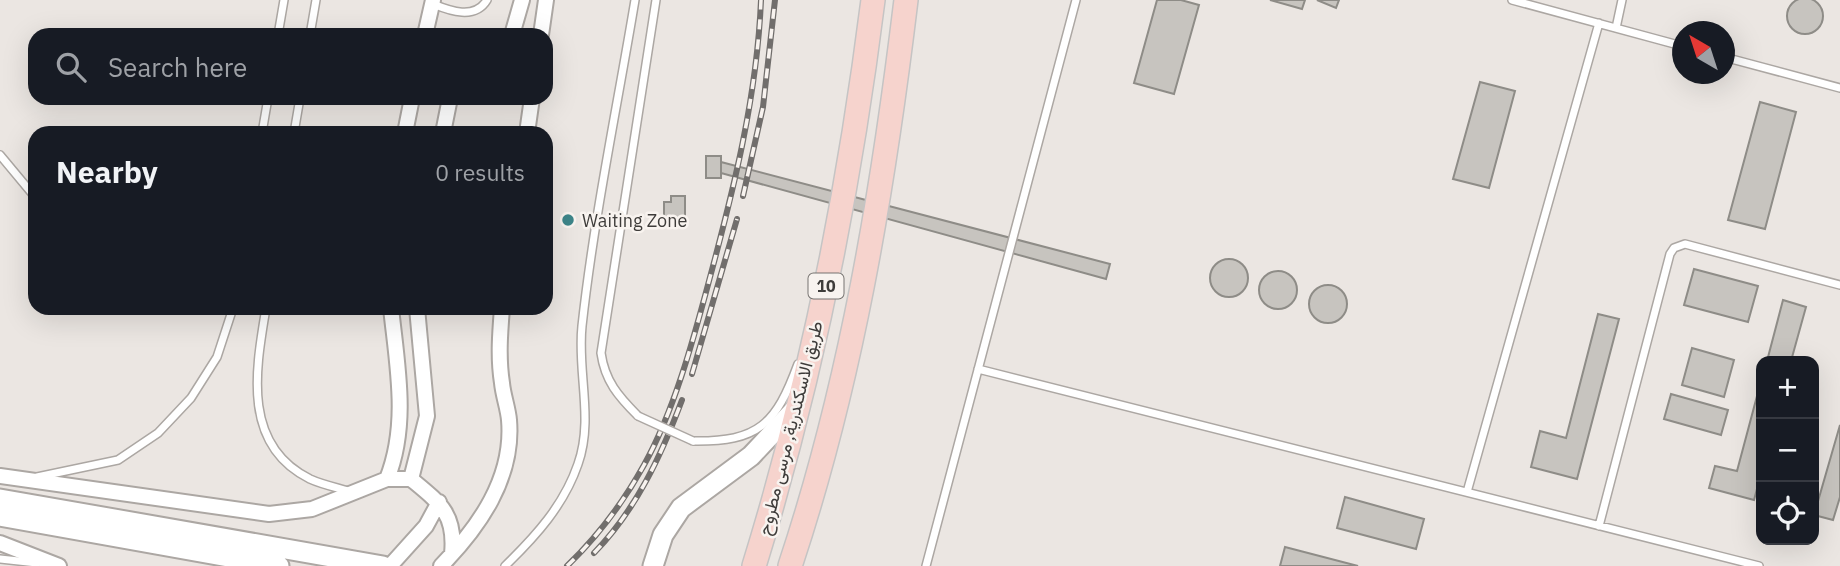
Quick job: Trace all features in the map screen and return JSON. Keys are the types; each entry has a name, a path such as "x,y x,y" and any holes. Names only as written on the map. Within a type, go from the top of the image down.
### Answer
{"main road":[{"name":"طريق الاسكندرية, مرسى مطروح","path":"754,566 799,405 826,285 856,123 873,0"},
{"name":"طريق الاسكندرية, مرسى مطروح","path":"790,566 808,513 861,291 882,183 906,0"}],"street":[{"path":"514,28 522,0"},
{"path":"542,28 546,0"},
{"path":"426,28 432,2"},
{"path":"406,126 411,105"},
{"path":"444,126 449,105"},
{"path":"528,126 531,105"},
{"path":"387,479 394,459 400,394 391,315"},
{"path":"411,479 427,416 418,315"},
{"path":"441,566 468,537 491,503 506,463 510,421 502,384 499,347 501,315"},
{"path":"663,566 681,524 799,405"},
{"path":"653,566 663,535 674,516 690,500 729,473"},
{"path":"0,476 269,514 312,509 387,479 411,479 439,502 454,533 452,554"},
{"path":"390,566 426,526 439,502"},
{"path":"1,505 279,566"},
{"path":"1,505 383,566"},
{"path":"0,543 59,566"}],"lane":[{"path":"279,28 284,0"},
{"path":"311,28 316,0"},
{"path":"432,2 453,12 467,13 479,9 487,0"},
{"path":"505,566 540,531 564,498 579,461 586,422 582,380 582,327 635,0"},
{"path":"656,0 601,353 611,387 638,416 693,441 723,440 746,434 777,413 786,398 826,285"},
{"path":"926,566 1076,0"},
{"path":"1512,0 1672,43"},
{"path":"1616,28 1622,0"},
{"path":"1467,492 1599,23"},
{"path":"1735,60 1840,88"},
{"path":"263,126 267,105"},
{"path":"295,126 299,105"},
{"path":"0,155 28,189"},
{"path":"1599,526 1670,254 1674,248 1685,244 1840,285"},
{"path":"30,479 118,460 158,433 191,398 217,357 231,315"},
{"path":"265,315 255,386 260,416 268,435 294,467 310,479 353,492"},
{"path":"978,369 1759,566"},
{"path":"0,559 59,566"}],"building":[{"path":"1798,-1 1812,-1 1822,9 1822,23 1812,33 1798,33 1788,23 1788,9"},
{"path":"1157,0 1181,0 1199,5 1174,94 1134,83"},
{"path":"1270,0 1305,0 1302,9"},
{"path":"1317,0 1339,0 1336,8"},
{"path":"1480,82 1515,91 1489,188 1453,179"},
{"path":"1760,102 1796,112 1765,229 1728,220"},
{"path":"706,156 721,156 721,178 706,178"},
{"path":"721,162 1110,264 1106,279 721,173"},
{"path":"671,196 685,196 685,226 664,226 664,202 671,202"},
{"path":"1229,259 1242,265 1248,278 1242,291 1229,297 1216,291 1210,278 1216,265"},
{"path":"1694,269 1758,286 1748,322 1684,305"},
{"path":"1278,271 1291,277 1297,290 1291,303 1278,309 1265,303 1259,290 1265,277"},
{"path":"1328,285 1341,291 1347,304 1341,317 1328,323 1315,317 1309,304 1315,291"},
{"path":"1783,300 1806,307 1792,356 1768,356"},
{"path":"1598,314 1619,319 1577,479 1531,467 1540,431 1566,438"},
{"path":"1692,348 1734,360 1724,397 1682,385"},
{"path":"1671,394 1728,410 1721,435 1664,419"},
{"path":"1756,400 1754,500 1709,488 1715,466 1737,471"},
{"path":"1840,425 1840,497 1833,520 1819,516 1819,498"},
{"path":"1345,497 1424,519 1416,549 1337,528"},
{"path":"1285,547 1358,566 1280,566"}],"railway":[{"path":"567,566 619,506 636,479 665,422 682,375 718,246 743,142 755,71 761,0"},
{"path":"743,196 763,107 775,0"},
{"path":"692,374 737,219"},
{"path":"594,553 623,519 646,481 682,400"}],"place":[{"name":"Waiting Zone","path":"568,220"}]}
